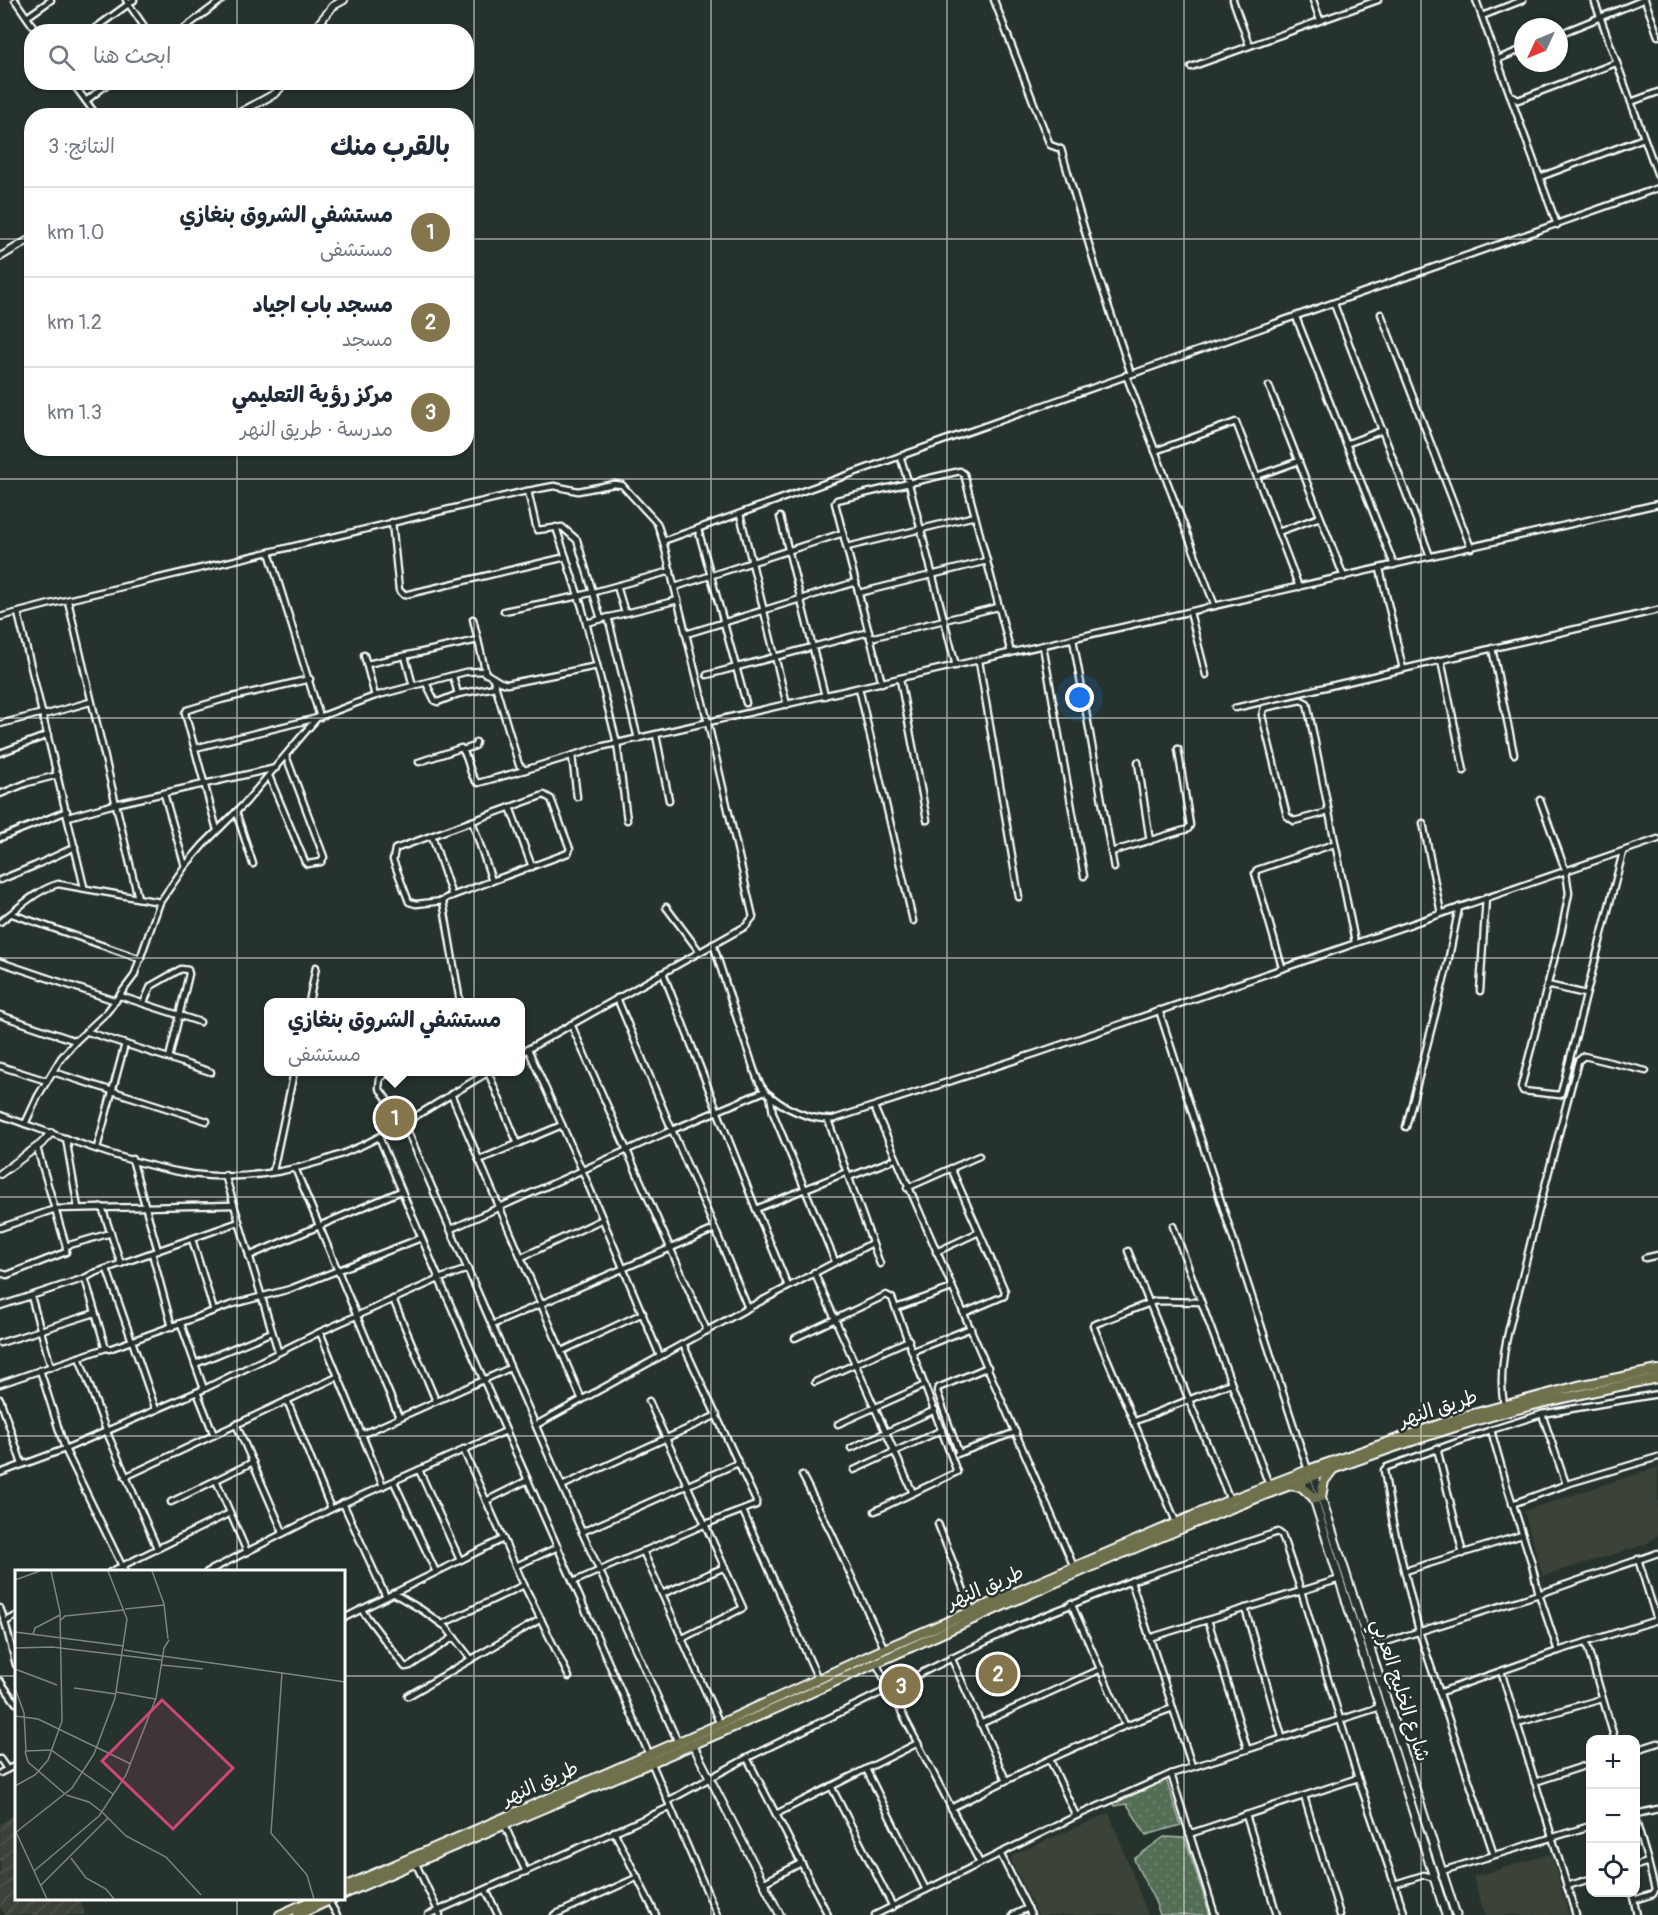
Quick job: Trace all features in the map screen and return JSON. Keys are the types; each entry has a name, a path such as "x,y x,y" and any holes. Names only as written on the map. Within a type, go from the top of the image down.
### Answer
{"main road":[{"name":"طريق النهر","path":"345,1887 555,1800 652,1764 1178,1529 1310,1474 1458,1418 1578,1386 1658,1370"},
{"name":"طريق النهر","path":"345,1894 504,1824 649,1754 885,1648 1230,1500 1269,1485 1334,1468 1460,1425 1559,1399 1658,1378"},
{"path":"1285,1485 1302,1487 1318,1498 1324,1481 1334,1468"},
{"name":"شارع الخليج العربي","path":"1310,1474 1370,1647 1456,1915"},
{"name":"شارع الخليج العربي","path":"1318,1498 1340,1579 1446,1915"},
{"path":"806,1684 810,1693"},
{"path":"1411,1804 1421,1802"},
{"path":"280,1915 316,1900"},
{"path":"298,1915 332,1900"}],"street":[{"path":"15,0 32,24"},
{"path":"27,17 51,0"},
{"path":"100,24 127,2 134,0"},
{"path":"190,24 222,0"},
{"path":"318,24 333,6 344,0"},
{"path":"994,0 1050,145 1061,149 1129,375 1155,451 1215,606"},
{"path":"1233,0 1249,45"},
{"path":"1313,0 1320,20"},
{"path":"1191,66 1369,1 1378,0"},
{"path":"1476,0 1557,225"},
{"path":"1482,16 1523,0"},
{"path":"1594,0 1658,176"},
{"path":"1568,30 1644,0 1658,36"},
{"path":"127,2 142,24"},
{"path":"1498,59 1514,53"},
{"path":"1510,95 1518,100 1616,63"},
{"path":"78,90 91,108"},
{"path":"86,101 100,90"},
{"path":"249,108 278,90"},
{"path":"1631,102 1658,92"},
{"path":"1540,177 1644,138"},
{"path":"663,542 900,456 1516,240 1522,234 1557,225 1658,188"},
{"path":"0,257 24,243"},
{"path":"1334,304 1430,556"},
{"path":"1381,314 1471,548"},
{"path":"1296,317 1394,565"},
{"path":"1269,386 1344,577"},
{"path":"1155,451 1235,422 1299,587"},
{"path":"1347,444 1383,430"},
{"path":"900,456 956,666"},
{"path":"1257,476 1299,461"},
{"path":"882,683 836,501 962,472 1011,653"},
{"path":"0,618 528,491 554,486 578,491 614,484 622,485 657,523 663,542 753,912 750,923 525,1051"},
{"path":"528,491 537,530 564,528 577,540 600,619"},
{"path":"463,750 474,780 478,783 617,743 1658,504"},
{"path":"740,514 787,705"},
{"path":"847,547 975,516"},
{"path":"780,517 825,696"},
{"path":"1278,532 1320,517"},
{"path":"392,522 399,590 404,595 566,557"},
{"path":"556,528 579,596 617,743 627,820"},
{"path":"698,529 746,703"},
{"path":"675,587 843,533"},
{"path":"269,552 310,679 319,717"},
{"path":"859,593 987,561"},
{"path":"1380,568 1403,669"},
{"path":"504,610 579,596 671,571"},
{"path":"686,634 856,582"},
{"path":"617,586 625,613"},
{"path":"586,623 678,600"},
{"path":"68,601 138,898"},
{"path":"707,675 813,648 944,621 998,607"},
{"path":"1236,708 1658,610"},
{"path":"1190,612 1206,675"},
{"path":"18,613 84,887"},
{"path":"608,617 638,739"},
{"path":"473,620 486,674"},
{"path":"1073,639 1114,868"},
{"path":"367,664 478,640"},
{"path":"1043,646 1084,876"},
{"path":"1492,648 1514,754"},
{"path":"364,655 375,696"},
{"path":"405,656 413,686"},
{"path":"1441,660 1464,771"},
{"path":"979,661 1019,897"},
{"path":"195,748 319,717 375,696 477,671 500,682 514,684 597,666"},
{"path":"453,676 458,694"},
{"path":"493,678 519,765 525,770"},
{"path":"217,830 185,713 188,710 310,679"},
{"path":"900,679 927,820"},
{"path":"426,683 435,701 495,687"},
{"path":"859,688 913,921"},
{"path":"1328,812 1294,821 1287,816 1262,715 1264,708 1300,700 1307,704 1355,942"},
{"path":"0,724 90,702"},
{"path":"25,1124 47,1081 75,1041 87,1032 116,1001 134,975 160,902 185,866 269,776 319,717"},
{"path":"0,753 48,735"},
{"path":"656,735 669,800"},
{"path":"419,762 461,748 463,750 475,746 476,742"},
{"path":"1111,852 1185,832 1190,825 1178,749"},
{"path":"269,776 305,862 307,864 321,862 324,857 286,756"},
{"path":"572,756 578,797"},
{"path":"1138,762 1150,840"},
{"path":"0,838 67,814 276,768"},
{"path":"0,794 27,783 58,775"},
{"path":"164,794 185,866"},
{"path":"544,795 548,796 570,849 565,855 443,901 412,905 409,902 393,860 394,849 510,807 544,795"},
{"path":"1540,800 1566,872 1569,893 1568,906 1521,1087 1523,1091 1561,1094 1623,852"},
{"path":"510,807 532,867"},
{"path":"236,812 253,864"},
{"path":"472,821 492,881"},
{"path":"1423,823 1441,913"},
{"path":"432,836 452,896"},
{"path":"767,1093 800,1113 828,1120 839,1118 1658,839"},
{"path":"1282,967 1255,873 1257,870 1334,844"},
{"path":"0,879 75,847"},
{"path":"0,922 50,886 84,887 160,902"},
{"path":"1480,991 1486,897"},
{"path":"443,901 459,998"},
{"path":"666,907 699,951"},
{"path":"1406,1127 1446,972 1459,907"},
{"path":"12,914 141,959"},
{"path":"713,944 755,1072 767,1093 773,1113 835,1261"},
{"path":"0,962 116,1001"},
{"path":"310,998 316,967"},
{"path":"144,1002 151,986 181,969 188,970 189,974 169,1058"},
{"path":"663,973 788,1286"},
{"path":"1547,985 1586,994"},
{"path":"120,996 200,1022"},
{"path":"617,998 748,1308"},
{"path":"1159,1010 1310,1474"},
{"path":"0,1015 75,1041"},
{"path":"571,1024 706,1331"},
{"path":"87,1032 211,1071"},
{"path":"96,1148 125,1044"},
{"path":"528,1049 582,1170 660,1356"},
{"path":"1504,1405 1501,1387 1508,1335 1578,1061 1584,1056 1646,1071"},
{"path":"0,1066 47,1081"},
{"path":"53,1072 207,1122"},
{"path":"273,1171 293,1076"},
{"path":"383,1076 380,1078 379,1088 404,1123 582,1532 678,1742"},
{"path":"473,1076 474,1080"},
{"path":"0,1114 132,1159 192,1174 225,1175 295,1168 335,1156 379,1137 482,1076"},
{"path":"491,1076 518,1144"},
{"path":"451,1229 717,1111 767,1093"},
{"path":"451,1094 582,1400"},
{"path":"874,1107 907,1188 971,1328 1074,1567"},
{"path":"828,1120 880,1264"},
{"path":"479,1160 561,1125"},
{"path":"0,1174 37,1148 51,1133"},
{"path":"379,1137 421,1238 649,1754"},
{"path":"66,1138 78,1208"},
{"path":"0,1273 7,1275 65,1254 66,1245 37,1148"},
{"path":"907,1188 979,1156"},
{"path":"132,1159 158,1251"},
{"path":"756,1209 804,1189 895,1159"},
{"path":"295,1168 399,1418"},
{"path":"951,1168 1005,1293 964,1313"},
{"path":"225,1175 278,1351"},
{"path":"249,1256 401,1191"},
{"path":"0,1228 55,1209 234,1204"},
{"path":"102,1208 121,1264"},
{"path":"522,1257 603,1219"},
{"path":"0,1306 239,1222"},
{"path":"1173,1226 1269,1485"},
{"path":"492,1325 715,1229"},
{"path":"936,1252 979,1232"},
{"path":"66,1245 111,1233"},
{"path":"0,1384 106,1348 113,1348 214,1311 290,1289 421,1238"},
{"path":"192,1239 214,1311"},
{"path":"536,1425 788,1286 872,1243"},
{"path":"1128,1251 1230,1500"},
{"path":"152,1253 172,1327"},
{"path":"1645,1258 1658,1255"},
{"path":"107,1269 156,1410"},
{"path":"0,1473 65,1449 156,1410 393,1299 468,1269"},
{"path":"814,1272 913,1493"},
{"path":"85,1278 106,1348"},
{"path":"896,1308 952,1287"},
{"path":"795,1338 886,1295 892,1298 957,1472 875,1511"},
{"path":"31,1296 51,1366"},
{"path":"393,1299 436,1401"},
{"path":"1176,1522 1094,1324 1157,1300 1202,1302"},
{"path":"0,1343 95,1313"},
{"path":"562,1350 643,1313"},
{"path":"181,1324 204,1389"},
{"path":"913,1351 971,1328"},
{"path":"195,1364 272,1332"},
{"path":"320,1332 383,1486"},
{"path":"815,1382 909,1340"},
{"path":"573,1582 706,1524 754,1507 757,1503 683,1344"},
{"path":"79,1357 125,1477 157,1548"},
{"path":"959,1453 937,1391 940,1387 988,1367"},
{"path":"361,1435 510,1368"},
{"path":"40,1370 65,1449 124,1570"},
{"path":"125,1477 337,1377"},
{"path":"1133,1422 1231,1383"},
{"path":"838,1424 925,1385"},
{"path":"197,1392 214,1435"},
{"path":"1494,1855 1419,1631 1392,1519 1384,1470 1437,1448 1542,1414 1658,1394"},
{"path":"0,1399 22,1464"},
{"path":"287,1400 331,1509"},
{"path":"649,1401 743,1609 681,1639"},
{"path":"851,1448 934,1410"},
{"path":"1542,1414 1566,1484"},
{"path":"562,1486 667,1440 717,1415"},
{"path":"236,1424 283,1532"},
{"path":"854,1470 942,1430"},
{"path":"1491,1430 1558,1651"},
{"path":"211,1570 343,1503 506,1431"},
{"path":"952,1456 1016,1432"},
{"path":"1437,1448 1463,1554"},
{"path":"463,1449 524,1585 569,1677"},
{"path":"1512,1503 1566,1484 1658,1457"},
{"path":"171,1502 253,1462"},
{"path":"582,1532 738,1462"},
{"path":"419,1470 460,1560"},
{"path":"802,1475 885,1648"},
{"path":"216,1480 246,1552"},
{"path":"486,1501 528,1480"},
{"path":"394,1482 436,1572"},
{"path":"343,1503 386,1597"},
{"path":"743,1511 818,1678"},
{"path":"114,1570 230,1513"},
{"path":"938,1524 972,1611"},
{"path":"668,1801 747,1758 951,1657 1071,1604 1131,1581 1278,1532 1282,1535 1301,1591 1358,1778 1405,1915"},
{"path":"1405,1571 1522,1535"},
{"path":"345,1617 503,1539"},
{"path":"516,1566 558,1547"},
{"path":"643,1551 720,1724"},
{"path":"1370,1647 1539,1594 1658,1553"},
{"path":"1441,1692 1558,1651 1658,1621 1638,1559"},
{"path":"662,1594 725,1567"},
{"path":"1149,1638 1340,1579"},
{"path":"1131,1581 1192,1766"},
{"path":"442,1624 524,1585"},
{"path":"393,1593 442,1624 471,1659"},
{"path":"1071,1604 1125,1725"},
{"path":"1245,1608 1281,1737"},
{"path":"361,1609 405,1667 454,1637"},
{"path":"0,1611 15,1660"},
{"path":"4,1622 15,1616"},
{"path":"408,1696 541,1619"},
{"path":"1208,1620 1247,1748"},
{"path":"1586,1642 1613,1735"},
{"path":"951,1657 1006,1780"},
{"path":"876,1663 980,1863"},
{"path":"980,1724 1101,1669"},
{"path":"1501,1671 1576,1915"},
{"path":"0,1681 15,1702"},
{"path":"1517,1723 1602,1699"},
{"path":"875,1915 1076,1816 1171,1774 1380,1707"},
{"path":"951,1808 1125,1725 1173,1708"},
{"path":"776,1814 918,1743"},
{"path":"1640,1748 1658,1743"},
{"path":"693,1745 780,1915"},
{"path":"0,1758 7,1769"},
{"path":"747,1758 828,1915"},
{"path":"1050,1760 1076,1816"},
{"path":"652,1764 717,1915"},
{"path":"0,1773 15,1765"},
{"path":"1535,1782 1586,1765"},
{"path":"866,1768 926,1890"},
{"path":"1171,1774 1215,1915"},
{"path":"1189,1834 1358,1778"},
{"path":"831,1786 893,1906"},
{"path":"1304,1796 1340,1915"},
{"path":"428,1915 439,1913 670,1807"},
{"path":"1640,1813 1658,1809"},
{"path":"1246,1815 1277,1915"},
{"path":"504,1824 526,1872"},
{"path":"1442,1870 1586,1827"},
{"path":"614,1831 656,1915"},
{"path":"1634,1900 1654,1892 1655,1875 1640,1837"},
{"path":"1000,1853 1031,1915"},
{"path":"415,1862 439,1913"},
{"path":"1640,1864 1648,1862"},
{"path":"763,1883 801,1863"},
{"path":"1424,1875 1430,1865"},
{"path":"1395,1884 1424,1875 1434,1878"},
{"path":"554,1915 638,1877"},
{"path":"1567,1886 1586,1880"},
{"path":"486,1890 498,1915"},
{"path":"1633,1897 1637,1915"},
{"path":"332,1900 337,1915"},
{"path":"1013,1915 1028,1908"}],"shaded area":[{"path":"1658,1467 1658,1535 1646,1544 1543,1576 1524,1511"},
{"path":"1109,1813 1148,1915 1038,1915 1011,1860 1013,1855"},
{"path":"15,1815 15,1900 80,1900 85,1915 5,1915 0,1908 0,1824"},
{"path":"1551,1854 1569,1915 1485,1915 1473,1877"}],"green space":[{"path":"1166,1779 1181,1825 1146,1835 1127,1804 1115,1806 1112,1800"},
{"path":"1164,1837 1185,1838 1210,1915 1160,1915 1134,1859"}],"place":[{"name":"مستشفي الشروق بنغازي","path":"395,1118"},
{"name":"مسجد باب اجياد","path":"998,1674"},
{"name":"مركز رؤية التعليمي","path":"901,1686"}]}
